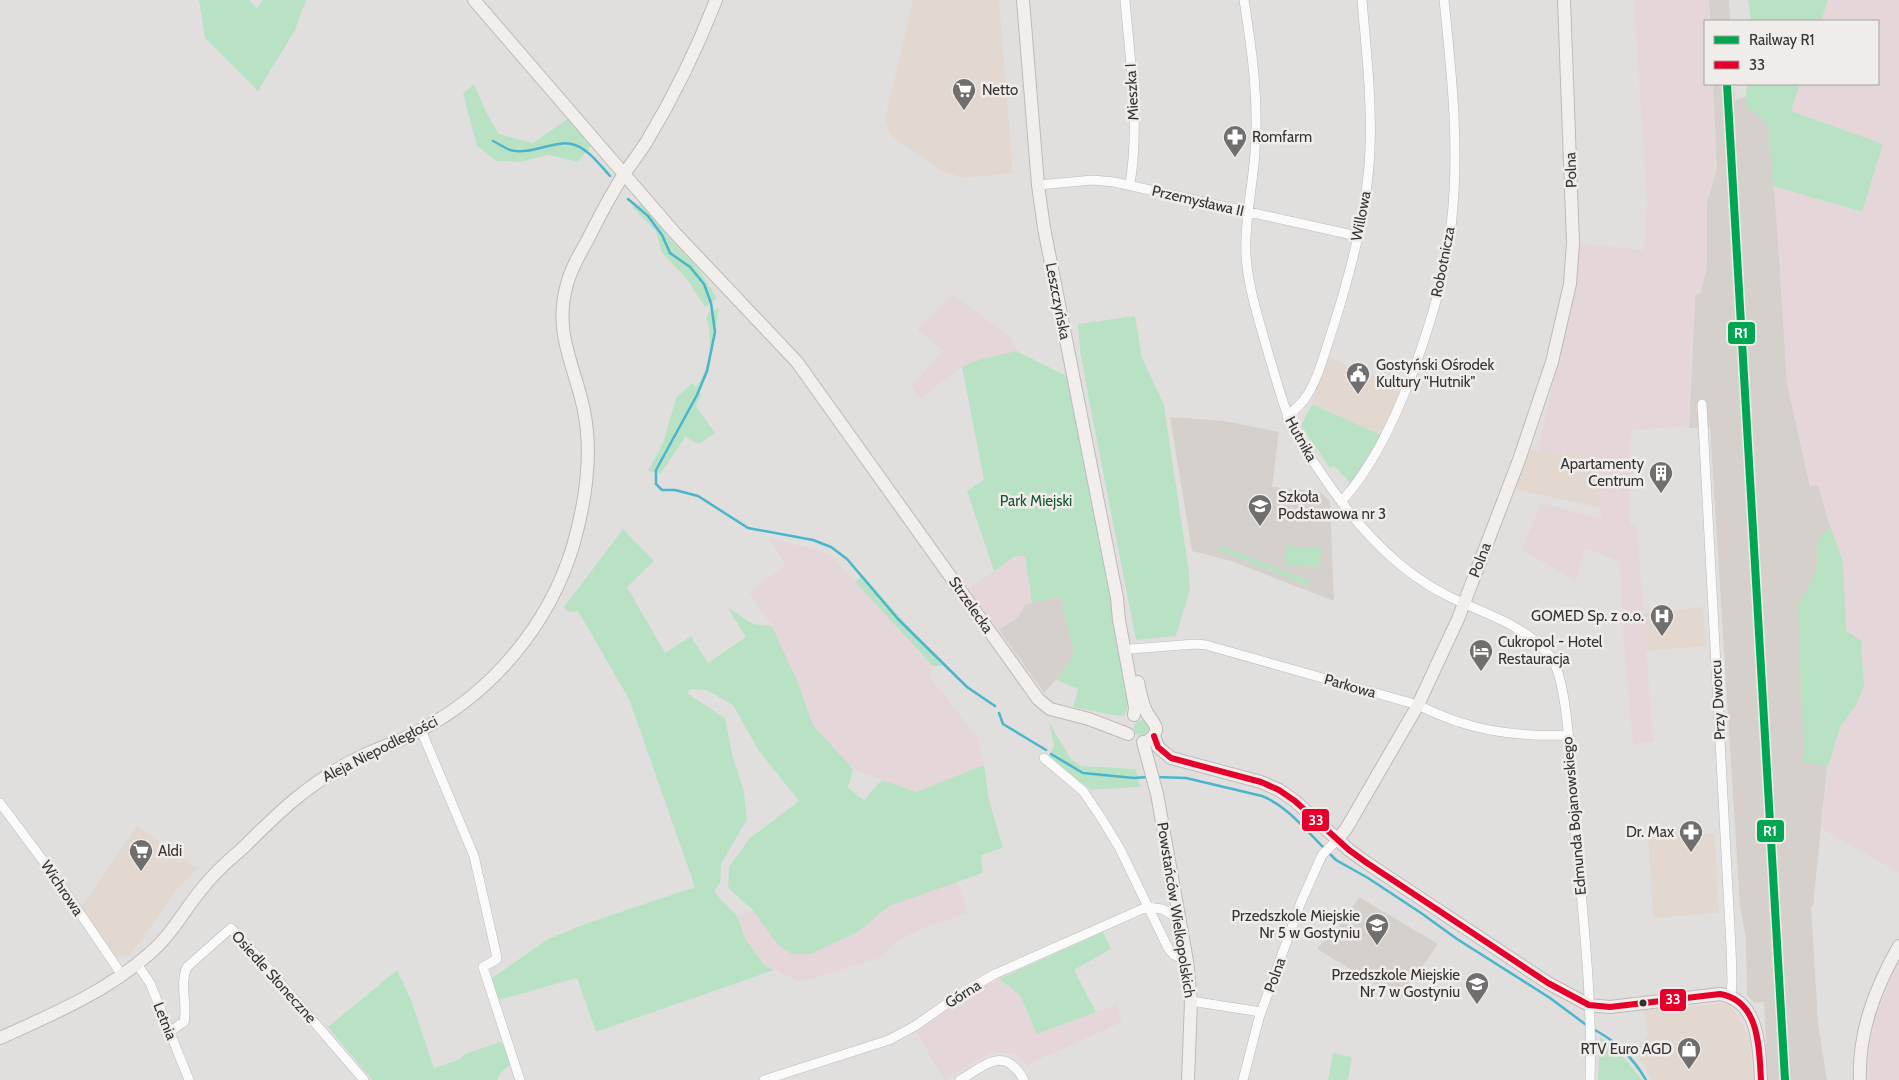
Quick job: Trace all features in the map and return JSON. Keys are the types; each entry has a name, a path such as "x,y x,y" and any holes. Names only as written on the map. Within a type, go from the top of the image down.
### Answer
{"street":[{"name":"Strzelecka","path":"474,0 674,232 797,362 1038,699 1050,709 1089,718 1116,722 1132,718"},
{"name":"Aleja Niepodległości","path":"0,1038 57,1012 122,975 137,964 152,952 168,934 208,881 293,800 349,762 421,730 466,701 499,670 528,636 552,597 569,557 581,511 587,446 584,413 564,341 562,327 567,284 578,257 624,174 648,139 678,87 716,0"},
{"name":"Leszczyńska","path":"1023,0 1038,185 1053,276 1117,598 1140,692 1148,715"},
{"name":"Mieszka I","path":"1125,0 1134,106 1134,144 1130,184"},
{"name":"Hutnika","path":"1244,0 1255,76 1257,116 1246,255 1251,288 1287,416 1296,435 1340,502 1368,534 1407,570 1433,588 1464,603"},
{"name":"Willowa","path":"1287,416 1305,398 1320,368 1340,308 1357,236 1367,180 1370,149 1367,54 1362,0"},
{"name":"Robotnicza","path":"1340,502 1359,482 1388,431 1428,332 1441,277 1451,228 1456,141 1454,98 1444,0"},
{"name":"Polna","path":"1243,1080 1261,1012 1301,902 1322,855 1346,830 1418,705 1464,603 1541,399 1560,334 1570,284 1573,243 1564,0"},
{"name":"Przemysława II","path":"1038,185 1093,180 1130,184 1357,236"},
{"name":"Przy Dworcu","path":"1702,404 1732,980 1730,996"},
{"name":"Leszczyńska","path":"1117,598 1119,620 1135,707 1132,718"},
{"name":"Edmunda Bojanowskiego","path":"1464,603 1532,639 1552,658 1559,674 1563,691 1567,735 1589,1006 1591,1033 1590,1080"},
{"name":"Parkowa","path":"1131,649 1195,644 1212,646 1418,705 1450,720 1488,730 1536,736 1567,735"},
{"path":"1139,714 1148,715 1154,722 1156,731 1148,739 1133,740 1128,734 1127,727 1132,718 1139,714"},
{"name":"Strzelecka","path":"1089,718 1128,734"},
{"path":"421,730 467,837 480,878 497,959 483,966 520,1080"},
{"path":"1148,739 1171,758"},
{"name":"Powstańców Wielkopolskich","path":"1148,739 1151,769 1177,898 1187,961 1191,1001 1188,1080"},
{"path":"1044,758 1083,791 1093,805 1120,849 1168,948 1174,955 1187,961"},
{"path":"1151,769 1158,759 1171,758 1261,782 1280,790 1295,801 1335,842 1548,983 1589,1006 1610,1007 1707,994 1730,996 1740,1001 1756,1029 1760,1080"},
{"name":"Wichrowa","path":"0,803 56,878 122,975"},
{"path":"1162,909 1177,898"},
{"path":"1147,907 1162,909 1180,919"},
{"name":"Górna","path":"764,1080 890,1040 915,1026 964,991 995,974 1147,907"},
{"name":"Osiedle Słoneczne","path":"170,1032 184,1022 186,1013 184,974 187,968 231,928 266,965 364,1080"},
{"path":"1860,1080 1862,1041 1873,997 1899,946"},
{"name":"Letnia","path":"137,964 150,983 189,1080"},
{"path":"1191,1001 1261,1012"},
{"path":"960,1080 993,1060 1001,1059 1013,1065 1024,1080"}],"shaded area":[{"path":"913,0 999,0 1013,173 964,178 942,171 890,135 885,119"},
{"path":"1634,0 1708,0 1710,20 1704,20 1704,85 1713,85 1717,168 1707,202 1707,267 1700,293 1694,298 1688,426 1631,430 1629,460 1630,524 1637,525 1653,742 1633,744 1623,633 1620,562 1585,548 1576,581 1522,550 1541,503 1601,519 1599,457 1538,451 1561,349 1580,244 1644,250 1647,203"},
{"path":"1709,0 1729,0 1730,20 1710,20"},
{"path":"1828,0 1899,0 1899,873 1822,829 1833,708 1818,485 1811,486 1787,384 1773,186 1861,212 1883,144 1791,111 1800,85 1879,85 1879,20 1821,20"},
{"path":"1713,85 1733,85 1735,100 1755,94 1766,95 1787,384 1810,486 1818,485 1834,542 1833,708 1813,907 1811,905 1818,1023 1827,1080 1768,1080 1764,1002 1754,1003 1747,995 1746,938 1740,907 1710,427 1689,428 1695,296 1701,292 1707,267 1707,203 1717,168"},
{"path":"953,294 1010,337 1017,351 984,359 962,367 920,399 911,386 943,351 917,330"},
{"path":"1327,356 1402,389 1381,435 1312,404"},
{"name":"Szkoła Podstawowa nr 3","path":"1170,417 1224,421 1279,432 1272,487 1321,492 1330,502 1334,601 1231,561 1192,551"},
{"path":"1529,450 1599,457 1602,508 1514,489"},
{"path":"768,537 830,554 933,666 930,677 977,737 984,765 916,792 853,769 813,725 798,683 772,626 749,592 786,565"},
{"path":"1016,556 1025,556 1032,603 1025,605 1019,616 999,630 968,589"},
{"path":"1061,595 1074,656 1044,693 999,630 1019,616 1025,605"},
{"path":"1703,607 1706,646 1646,651 1643,613"},
{"path":"137,826 198,869 178,888 130,956 122,955 117,958 81,907"},
{"path":"1715,833 1719,913 1653,918 1648,837"},
{"path":"957,881 968,913 923,928 895,942 879,958 815,978 798,981 764,965 746,940 737,916 753,910 778,944 792,954 810,954 858,932 889,906"},
{"name":"Przedszkole Miejskie Nr 5 w Gostyniu","path":"1359,897 1438,944 1400,999 1317,949 1332,929 1336,931"},
{"path":"1899,961 1899,1080 1868,1080 1868,1060 1875,1017"},
{"path":"999,979 1020,995 1038,1034 1117,1004 1122,1022 1027,1065 1015,1054 991,1052 944,1080 916,1031 969,994"},
{"path":"1729,1003 1743,1024 1750,1041 1753,1080 1652,1080 1636,1051 1648,1035 1643,1010"}],"green space":[{"path":"199,0 249,0 257,8 263,0 306,0 295,30 258,91 205,38"},
{"path":"1748,0 1828,0 1821,20 1751,20"},
{"path":"474,84 487,114 499,134 533,143 569,118 591,146 578,162 549,155 519,162 496,161 477,146 463,94"},
{"path":"1747,85 1800,85 1791,111 1883,144 1862,212 1773,186 1768,124 1745,104"},
{"path":"642,204 669,238 697,267 717,298 705,307 687,279 662,253 656,231 632,207"},
{"path":"719,308 709,370 699,392 701,395 696,406 715,433 699,444 685,437 661,473 648,471 663,443 676,398 692,383 696,387 704,372 710,344 706,318 709,312"},
{"path":"1135,316 1142,358 1164,405 1190,589 1176,636 1136,640 1080,351 1078,324"},
{"name":"Park Miejski","path":"1017,351 1067,376 1113,600 1128,705 1125,715 1118,716 1073,707 1078,689 1056,680 1074,656 1061,596 1032,603 1025,556 1016,556 994,571 967,491 984,480 962,367 982,359"},
{"path":"1312,404 1381,435 1351,484 1334,466 1330,468 1301,426"},
{"path":"1830,526 1843,562 1846,631 1861,641 1864,686 1856,705 1841,725 1828,766 1804,762 1798,606 1815,574 1818,557 1817,541"},
{"path":"623,529 654,561 627,587 665,653 691,636 708,663 746,637 727,607 753,624 772,626 798,683 813,725 853,769 848,788 864,800 882,780 916,792 984,765 989,800 1003,848 981,855 983,873 889,906 858,932 810,954 792,954 778,945 753,910 728,888 729,867 749,839 799,801 759,751 733,705 706,690 690,689 687,693 725,718 732,753 744,792 747,819 721,864 720,883 714,892 737,916 746,940 764,965 774,970 596,1032 577,978 499,1000 491,979 546,940 585,924 695,887 629,699 578,611 568,612 564,607"},
{"path":"1220,545 1310,581 1308,586 1218,550"},
{"path":"1286,546 1321,548 1320,567 1285,565"},
{"path":"863,575 943,666 933,666 855,582"},
{"path":"1142,720 1150,728 1142,736 1134,728"},
{"path":"1049,722 1070,758 1081,766 1136,769 1140,787 1091,790 1048,757 1054,746"},
{"path":"1103,932 1111,949 1074,970 1096,1012 1037,1034 1020,995 999,979"},
{"path":"397,970 411,1000 434,1068 460,1059 465,1054 500,1042 503,1044 510,1065 501,1072 497,1080 372,1080 328,1027"},
{"path":"1600,1037 1622,1055 1642,1080 1598,1080"},
{"path":"1333,1053 1352,1057 1348,1080 1328,1080"}],"waterway":[{"path":"493,141 510,150 518,151 568,143 575,145 590,154 610,176"},
{"path":"628,199 648,216 662,235 670,253 690,267 704,284 711,303 715,332 707,371 697,395 656,470 656,484 662,490 675,490 698,496 748,528 813,540 831,547 847,559 898,619 967,687 995,706"},
{"path":"999,713 1003,724 1046,750"},
{"path":"1051,754 1083,773 1134,778 1148,777"},
{"path":"1156,777 1186,778 1262,796 1288,812 1324,848"},
{"path":"1328,852 1336,860 1368,878 1457,939 1550,998 1589,1027"},
{"path":"1593,1029 1601,1033 1623,1051 1646,1080"}],"rail line":[{"name":"R1","path":"1727,85 1785,1080"}],"transit line":[{"name":"33","path":"1154,736 1158,747 1171,758 1261,782 1279,790 1295,801 1349,850 1367,863 1548,983 1589,1005 1610,1007 1720,994 1733,998 1743,1006 1755,1028 1761,1080"}],"place":[{"name":"Netto","path":"964,111"},
{"name":"Romfarm","path":"1235,158"},
{"name":"Gostyński Ośrodek Kultury \"Hutnik\"","path":"1358,395"},
{"name":"Apartamenty Centrum","path":"1661,494"},
{"name":"Szkoła Podstawowa nr 3","path":"1260,527"},
{"name":"GOMED Sp. z o.o.","path":"1662,637"},
{"name":"Cukropol - Hotel Restauracja","path":"1481,672"},
{"name":"Dr. Max","path":"1691,853"},
{"name":"Aldi","path":"141,872"},
{"name":"Przedszkole Miejskie Nr 5 w Gostyniu","path":"1377,946"},
{"name":"Przedszkole Miejskie Nr 7 w Gostyniu","path":"1477,1005"},
{"name":"RTV Euro AGD","path":"1689,1070"}]}
